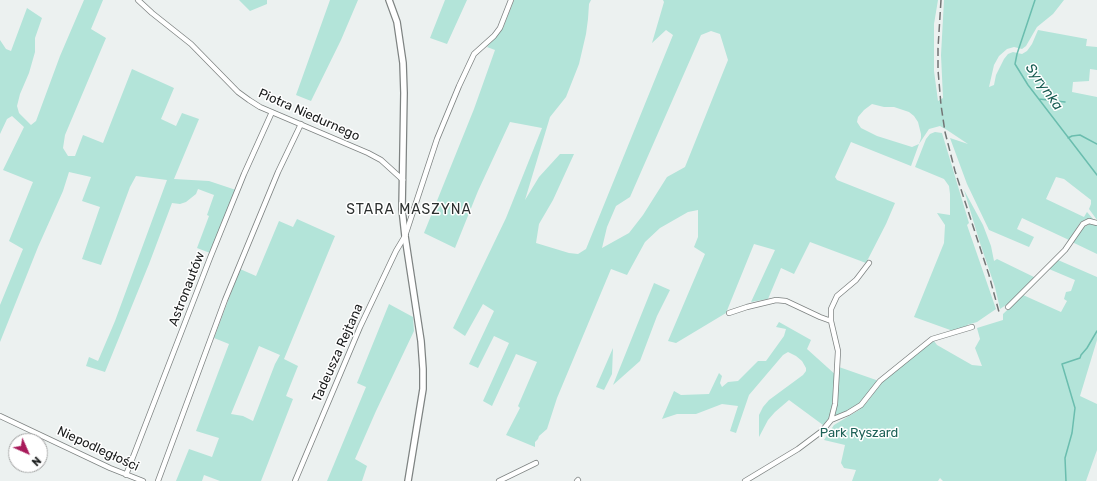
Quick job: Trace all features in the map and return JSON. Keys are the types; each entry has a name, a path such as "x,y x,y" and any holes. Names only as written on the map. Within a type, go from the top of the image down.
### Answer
{"street":[{"name":"Piotra Niedurnego","path":"138,0 191,44 238,92 256,105 368,153 381,160 403,180"},
{"path":"389,0 397,22 403,63 402,209 421,341 423,369 423,389 408,481"},
{"name":"Tadeusza Rejtana","path":"295,481 380,285 405,236 437,139 459,86 474,54 494,36 500,28 511,0"},
{"name":"Astronautów","path":"126,475 244,174 272,112"},
{"path":"158,481 225,300 278,172 301,124"},
{"path":"1008,307 1065,250 1083,224 1089,221 1097,223"},
{"path":"745,481 798,450 822,431 831,420 835,404 838,351 831,321 831,309 837,296 856,280 870,263"},
{"path":"729,313 747,306 776,300 786,301 831,321"},
{"path":"831,420 848,413 861,405 880,381 932,339 972,327"},
{"name":"Niepodległości","path":"0,416 126,475 143,481"},
{"path":"499,481 536,463"}],"green space":[{"path":"84,0 103,0 91,29 106,38 65,135 63,148 68,156 75,156 83,135 103,143 132,69 174,88 161,119 176,126 182,113 199,119 174,179 209,181 236,190 210,253 197,248 209,216 207,215 214,195 198,189 196,194 186,202 180,204 172,203 105,372 86,366 89,357 98,361 115,321 167,180 136,176 130,187 101,265 82,259 100,207 82,201 91,177 69,172 63,191 38,247 0,342 0,305 23,249 9,241 33,182 3,170 24,127 12,116 7,119 0,134 0,40 6,49 11,51 27,8 42,18 35,38 35,52 17,106 19,113 31,125 36,121 60,56"},
{"path":"239,0 267,0 267,4 250,11"},
{"path":"330,0 358,0 341,40 311,101 296,95"},
{"path":"445,0 467,0 447,44 430,38"},
{"path":"514,0 591,0 589,4 586,34 579,64 566,97 550,117 525,200 539,177 560,154 574,154 553,200 539,224 536,243 569,253 578,254 586,249 673,35 666,30 652,43 664,2 663,0 938,0 934,24 934,71 938,101 943,98 941,55 944,0 1064,0 1053,14 1037,27 1026,46 1022,49 1014,47 1007,49 999,56 994,65 989,87 994,85 996,75 1008,54 1013,52 1022,54 1027,51 1038,30 1087,39 1086,46 1097,47 1097,70 1090,69 1089,81 1073,82 1072,92 1097,97 1097,220 1089,209 1091,200 1064,179 1056,177 1046,199 1084,217 1087,212 1094,220 1086,219 1080,223 1069,240 1022,218 1017,229 1034,237 1029,247 989,230 967,184 950,138 968,144 947,130 940,126 929,129 919,144 911,166 851,142 835,177 837,180 895,203 866,263 810,242 794,274 781,268 768,299 751,302 775,250 754,244 726,313 676,343 668,341 705,254 694,247 698,237 698,210 688,212 660,228 645,242 627,275 611,269 557,398 547,429 535,442 535,447 506,435 520,408 518,406 537,362 516,354 492,406 483,401 509,343 494,336 478,368 469,364 494,311 483,304 465,336 453,328 506,218 542,128 510,122 478,191 455,248 424,233 474,109 495,50 487,47 503,28","holes":["711,31 720,34 728,60 685,167 667,177 643,215 629,233 602,248 607,227 616,206 630,197 701,35","872,104 884,107 894,107 909,112 918,122 921,134 919,144 912,147 877,136 861,128 857,122 858,117"]},
{"path":"935,132 942,133 969,223 967,225 996,309 977,322 953,331 914,317 944,243 945,225 937,213 950,215 949,186 944,179 915,167 926,139 930,134"},
{"path":"964,190 983,225 991,246 994,261 997,259 1036,278 1009,303 1000,309 995,287"},
{"path":"297,219 335,236 284,359 298,366 286,396 293,399 261,481 220,481 204,475 202,481 176,481 189,449 212,457 219,438 196,431 229,344 214,338 240,269 256,276 279,221 293,227","holes":["259,346 280,355 275,364 253,421 243,416 231,414"]},
{"path":"1090,224 1097,225 1097,254 1072,242 1082,228"},
{"name":"Park Ryszard","path":"1058,260 1097,277 1097,340 1080,396 1097,404 1097,450 1086,481 943,481 940,478 938,481 852,481 856,470 844,468 841,463 845,445 824,440 834,425 859,410 868,401 881,383 910,358 934,341 937,345 972,365 982,366 975,348 980,339 977,328 1003,320 1003,314 1023,295 1061,312 1067,301 1064,299 1066,292 1071,291 1075,280 1049,269"},
{"path":"654,283 670,290 657,316 640,361 613,385"},
{"path":"389,304 413,317 414,331 355,459 367,466 362,481 327,481 366,387 357,383"},
{"path":"779,322 811,340 807,349 837,376 834,375 832,409 829,418 823,425 789,400 768,420 759,437 759,415 763,407 769,400 803,375 806,371 802,361 788,352 783,355 749,395 736,433 730,431 738,406 722,404 696,414 677,414 662,419 674,391 681,395 709,394 719,373 722,376 720,383 722,387 728,382 738,381 758,361 766,361 784,336 786,329 776,327"},
{"path":"613,348 612,374 604,390 596,387"},
{"path":"839,367 879,381 863,401 855,408 834,416 834,413"}],"waterway":[{"name":"Syrynka","path":"1035,0 1015,64 1028,85 1097,175"},
{"path":"1039,99 1065,102"},
{"path":"1068,138 1080,135 1097,144"},
{"name":"Syrynka","path":"1066,481 1065,458 1072,433 1075,408 1062,364 1080,358 1097,331"}],"railway":[{"path":"941,0 938,70 945,132 955,171 989,275 999,312"}],"district":[{"name":"STARA MASZYNA","path":"409,210"}]}
